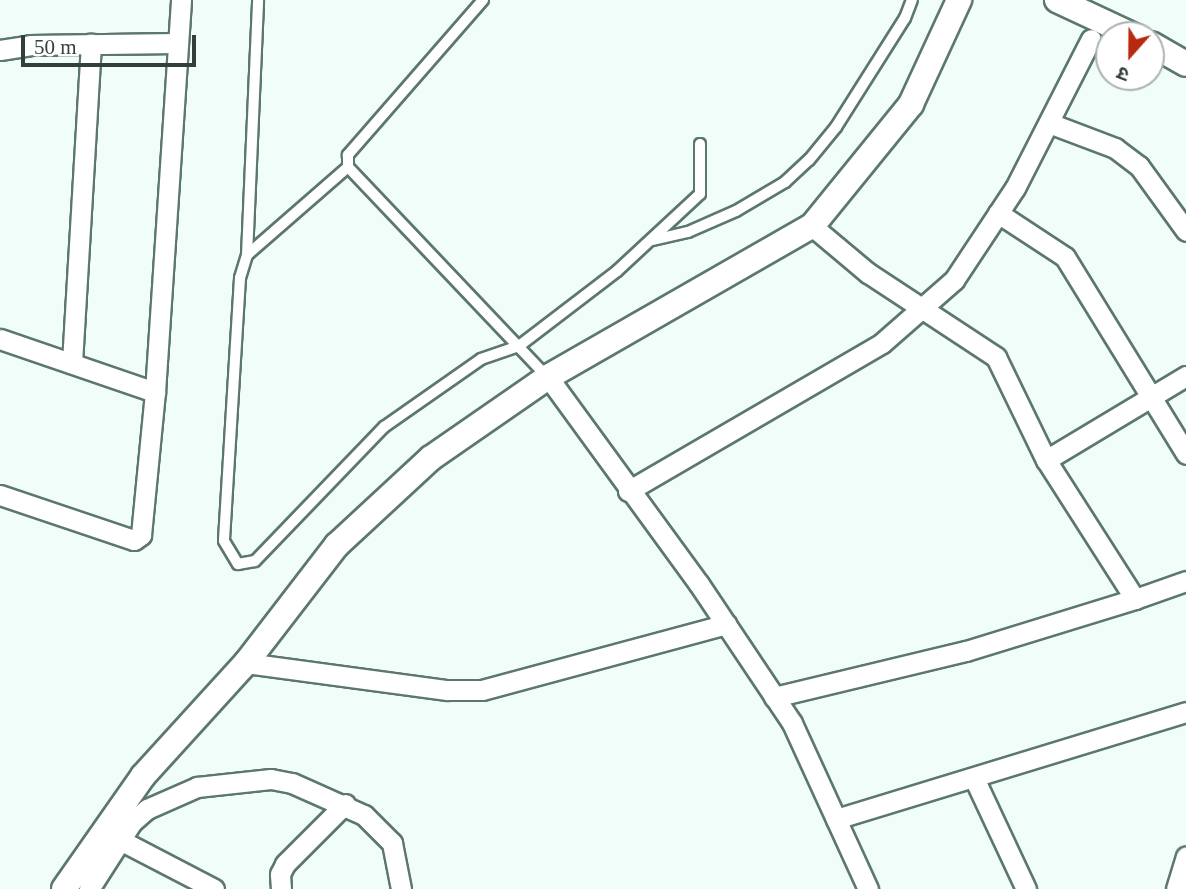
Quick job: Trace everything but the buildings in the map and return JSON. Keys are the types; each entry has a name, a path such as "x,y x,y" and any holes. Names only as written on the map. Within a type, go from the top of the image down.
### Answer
{"street":[{"path":"0,495 139,539 155,392 181,0"},
{"path":"64,889 143,776 246,663 337,545 431,458 548,377 812,226 911,104 959,0"},
{"path":"1057,0 1102,21"},
{"path":"628,491 882,343 954,280 999,213 1049,123 1091,39"},
{"path":"0,50 30,45 177,43"},
{"path":"72,363 91,44"},
{"path":"1165,52 1186,64"},
{"path":"1049,123 1115,148 1139,166 1186,231"},
{"path":"999,213 1065,257 1186,454"},
{"path":"812,226 920,309 996,357 1046,460 1135,599"},
{"path":"0,339 155,392"},
{"path":"1046,460 1186,376"},
{"path":"548,377 726,624 792,723 868,889"},
{"path":"774,697 966,651 1186,581"},
{"path":"246,663 447,690 482,690 726,624"},
{"path":"836,819 1186,712"},
{"path":"974,778 1026,889"},
{"path":"89,889 121,840 147,809 221,782 271,779 345,804 364,815 392,843 401,889"},
{"path":"276,884 345,804"},
{"path":"121,840 214,889"},
{"path":"1176,889 1186,857"}],"lane":[{"path":"258,0 247,255 239,295 224,541 238,564 255,561 384,427 481,359 519,346 649,242 700,194 700,144"},
{"path":"484,0 348,155 348,167 548,377"},
{"path":"649,242 688,232 736,211 785,182 809,160 836,127 905,18 912,0"},
{"path":"247,255 348,167"}]}
